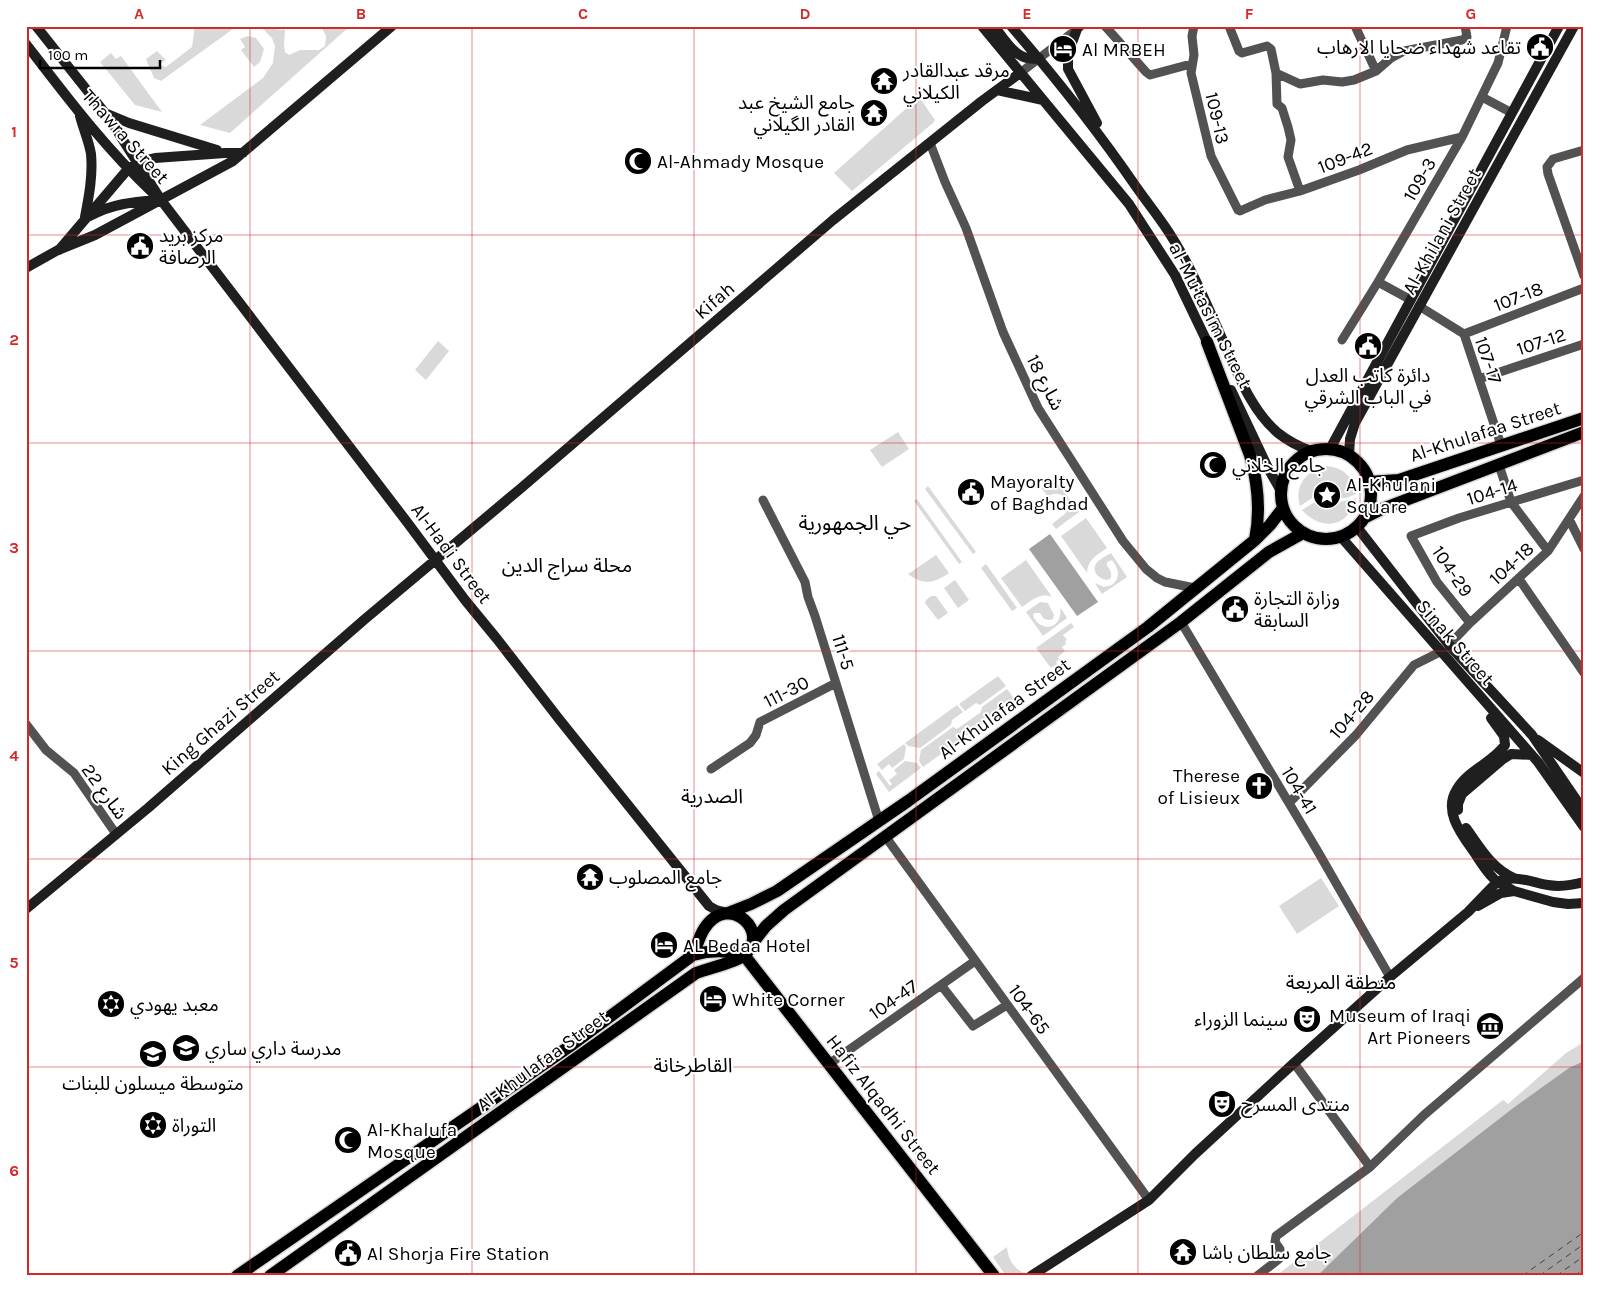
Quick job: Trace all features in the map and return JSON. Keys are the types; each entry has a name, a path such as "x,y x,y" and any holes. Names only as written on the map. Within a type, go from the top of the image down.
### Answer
{"main road":[{"name":"Thawra Street","path":"36,26 104,112 161,200"},
{"path":"26,268 58,250 91,238 233,161 392,26"},
{"name":"al-Mu'tasim Street","path":"982,26 1129,204 1175,274 1269,470 1281,491"},
{"path":"994,26 1020,56 1031,60 1039,58"},
{"name":"al-Mu'tasim Street","path":"1011,26 1039,58 1110,148 1168,231 1187,264 1246,391 1260,413 1278,433 1299,447 1311,451"},
{"name":"Al-Khilani Street","path":"1349,455 1350,439 1355,423 1512,113 1559,26"},
{"name":"Al-Khilani Street","path":"1330,449 1574,26"},
{"path":"1079,28 1068,54 1068,69 1110,148"},
{"name":"Thawra Street","path":"26,44 128,169 161,200"},
{"name":"Kifah","path":"436,560 833,220 1020,73"},
{"path":"997,90 1043,100"},
{"path":"78,110 90,152 92,167 89,200 84,219"},
{"path":"104,112 129,123 225,153"},
{"path":"58,250 128,169 138,162 155,158 243,153"},
{"path":"84,219 100,211 125,203 161,200"},
{"name":"Al-Hadi Street","path":"161,200 465,600 559,719 709,906 728,913"},
{"path":"1207,342 1255,473 1259,504 1256,540"},
{"name":"Al-Khulafaa Street","path":"1369,482 1398,480 1584,418"},
{"name":"Al-Khulafaa Street","path":"1360,522 1382,509 1584,432"},
{"path":"1330,449 1349,455 1361,466 1369,482 1371,494 1369,507 1360,522 1341,537 1315,538 1303,533 1291,522 1283,508 1281,491 1286,474 1296,460 1311,451 1330,449"},
{"name":"Al-Khulafaa Street","path":"237,1276 573,1044 693,955 704,930 715,918 778,891 1148,627 1256,540 1283,508"},
{"name":"Sinak Street","path":"1360,522 1449,645 1532,735 1548,767"},
{"name":"Al-Khulafaa Street","path":"270,1276 696,973 736,960 748,950 762,931 779,914 1180,622 1269,552 1303,533"},
{"name":"Sinak Street","path":"1341,537 1440,652 1532,754 1548,767"},
{"name":"King Ghazi Street","path":"26,909 436,560"},
{"path":"1469,684 1473,696 1501,730 1505,740 1501,750 1460,785 1454,794 1452,803 1453,816 1458,828 1484,867 1497,882 1518,892 1553,902 1568,904 1584,903"},
{"path":"1532,735 1584,773"},
{"path":"1532,754 1506,756 1462,794 1458,804 1459,815 1463,825 1493,864 1500,870 1520,879 1550,886 1584,882"},
{"path":"1548,767 1584,811"},
{"path":"1548,767 1584,827"},
{"path":"1481,898 1486,888 1484,867"},
{"path":"1031,1276 1149,1200 1195,1154 1294,1063 1390,977 1468,912 1497,882 1503,879 1520,879"},
{"path":"1518,892 1520,879"},
{"path":"1468,912 1501,894 1518,892"},
{"path":"693,955 715,950 730,952 748,950 753,934 749,924 741,916 728,913"},
{"name":"Hafiz Alqadhi Street","path":"748,950 829,1064 994,1276"}],"street":[{"path":"1105,26 1150,75 1191,64"},
{"name":"109-13","path":"1194,26 1192,36 1194,55 1191,72 1211,156 1236,208 1240,211"},
{"path":"1229,26 1239,51 1242,53 1270,46 1276,74 1277,104 1282,108 1291,140 1288,157 1300,190"},
{"path":"1355,26 1376,71"},
{"path":"1276,74 1300,84 1323,80 1342,82 1354,80 1376,71 1391,58 1404,51 1462,40 1467,37 1465,26"},
{"name":"109-3","path":"1342,340 1462,137 1498,63 1507,26"},
{"path":"1020,73 1079,28"},
{"path":"1482,97 1512,113"},
{"name":"109-42","path":"1240,211 1265,200 1360,170 1407,150 1462,137"},
{"name":"شارع 18","path":"930,143 966,228 1003,332 1038,408 1123,541 1146,569 1165,582 1195,588"},
{"path":"1584,150 1553,159 1547,167 1584,276"},
{"name":"107-17","path":"1378,282 1464,334 1501,445"},
{"name":"107-18","path":"1464,334 1584,288"},
{"name":"107-12","path":"1479,379 1584,344"},
{"path":"1499,465 1511,502 1548,551"},
{"name":"104-14","path":"1410,536 1584,480"},
{"name":"104-18","path":"1449,645 1548,551 1584,496"},
{"name":"111-5","path":"763,500 805,582 808,597 879,820"},
{"path":"1569,519 1584,550"},
{"name":"104-29","path":"1410,536 1437,582 1470,623"},
{"path":"1519,579 1584,673"},
{"name":"104-41","path":"1180,622 1289,803 1390,977"},
{"name":"104-28","path":"1289,803 1356,735 1414,665 1440,652"},
{"name":"111-30","path":"711,769 750,744 756,735 760,722 836,683"},
{"name":"شارع 22","path":"26,724 46,750 74,773 116,834"},
{"name":"104-65","path":"885,836 1149,1200"},
{"name":"104-47","path":"829,1064 975,961"},
{"path":"1257,1276 1279,1259 1280,1249 1275,1242 1276,1236 1370,1167 1424,1114 1584,978"},
{"path":"942,985 973,1026 1007,1005"},
{"path":"1294,1063 1370,1167"}],"shaded area":[{"path":"195,26 207,28 237,26 161,81 154,78 146,59 157,51 166,60 158,65 166,67 192,47"},
{"path":"350,26 230,133 200,125 263,78 273,63 275,46 272,38 262,28 285,30 285,52 289,55 300,50 319,50 325,46 326,36 322,28"},
{"path":"248,36 256,38 264,49 260,62 254,67 241,50 245,47 240,39"},
{"path":"111,53 116,59 121,56 162,112 135,105 100,62"},
{"path":"919,97 935,120 933,123 852,191 834,173"},
{"path":"438,341 449,351 426,380 415,370"},
{"path":"898,432 909,449 882,467 870,450"},
{"path":"1325,466 1337,468 1350,477 1356,494 1341,498 1335,485 1336,483 1327,480 1327,483 1319,483 1315,486 1312,498 1300,506 1299,492 1303,480 1318,468"},
{"path":"1054,478 1079,512 1056,529 1052,524 1066,513 1069,505 1061,494 1048,496 1041,488"},
{"path":"928,486 976,552 973,554 925,489"},
{"path":"1356,498 1353,508 1348,515 1334,523 1326,524 1318,521 1302,510 1315,502 1321,507 1328,509 1340,502"},
{"path":"917,499 962,562 959,564 914,501"},
{"path":"1086,518 1107,548 1091,561 1087,573 1061,536"},
{"path":"1050,534 1098,602 1077,616 1029,549"},
{"path":"1111,553 1127,577 1102,594 1095,583 1104,587 1112,585 1118,576 1117,570 1112,560 1107,562 1111,575 1110,579 1107,580 1099,577 1094,569 1100,560"},
{"path":"936,555 949,573 929,582 924,582 908,574"},
{"path":"1026,560 1052,597 1040,596 1022,607 1001,578"},
{"path":"986,564 1017,608 1012,611 981,568"},
{"path":"955,580 969,600 958,608 944,588"},
{"path":"931,596 936,596 948,613 938,620 925,603"},
{"path":"1040,602 1048,603 1054,615 1053,619 1049,620 1044,619 1040,613 1034,613 1033,616 1040,624 1046,627 1054,625 1059,619 1060,607 1067,618 1043,636 1026,612"},
{"path":"1071,623 1074,627 1063,635 1067,640 1065,641 1066,644 1062,647 1065,651 1058,657 1057,664 1051,668 1036,648"},
{"path":"998,676 1006,686 980,705 976,703 965,711 959,704"},
{"path":"1007,689 1015,700 923,767 919,761 921,750 953,727 957,729 981,712 982,707"},
{"path":"957,705 963,712 952,720 951,725 920,748 908,746 905,743"},
{"path":"904,744 906,747 904,759 892,768 889,764 882,770 877,764"},
{"path":"905,761 917,763 921,768 889,792 876,774 879,771 890,786 892,784 889,780 897,774 894,770"},
{"path":"1321,878 1339,906 1297,934 1279,906"},
{"path":"1584,1042 1584,1061 1513,1108 1397,1198 1317,1276 1276,1276 1503,1100 1508,1104 1566,1053"},
{"path":"1584,1061 1584,1276 1317,1276 1397,1198 1513,1108 1569,1068"},
{"path":"1007,1247 1012,1263 1024,1273 1019,1276 1006,1276 993,1257"}],"ferry route":[{"path":"1522,1276 1584,1232"},
{"path":"1539,1276 1584,1244"},
{"path":"1556,1276 1584,1256"},
{"path":"1574,1276 1584,1269"}],"place":[{"name":"تقاعد شهداء ضحايا الارهاب","path":"1540,47"},
{"name":"Al MRBEH","path":"1063,49"},
{"name":"مرقد عبدالقادر الكيلاني","path":"884,81"},
{"name":"جامع الشيخ عبد القادر الگيلاني","path":"874,113"},
{"name":"Al-Ahmady Mosque","path":"638,161"},
{"name":"مركز بريد الرصافة","path":"140,246"},
{"name":"دائرة كاتب العدل في الباب الشرقي","path":"1368,346"},
{"name":"جامع الخلاني","path":"1213,465"},
{"name":"Mayoralty of Baghdad","path":"971,492"},
{"name":"Al-Khulani Square","path":"1327,495"},
{"name":"وزارة التجارة السابقة","path":"1235,609"},
{"name":"Therese of Lisieux","path":"1259,786"},
{"name":"جامع المصلوب","path":"590,877"},
{"name":"AL Bedaa Hotel","path":"664,945"},
{"name":"White Corner","path":"713,999"},
{"name":"معبد يهودي","path":"111,1004"},
{"name":"سينما الزوراء","path":"1307,1019"},
{"name":"Museum of Iraqi Art Pioneers","path":"1490,1026"},
{"name":"مدرسة داري ساري","path":"186,1048"},
{"name":"متوسطة ميسلون للبنات","path":"153,1054"},
{"name":"منتدى المسرح","path":"1222,1104"},
{"name":"التوراة","path":"153,1125"},
{"name":"Al-Khalufa Mosque","path":"348,1140"},
{"name":"جامع سلطان باشا","path":"1183,1252"},
{"name":"Al Shorja Fire Station","path":"348,1253"}],"district":[{"name":"حي الجمهورية","path":"855,523"},
{"name":"محلة سراج الدين","path":"567,565"},
{"name":"الصدرية","path":"712,796"},
{"name":"منطقة المربعة","path":"1341,982"},
{"name":"القاطرخانة","path":"693,1065"}]}
